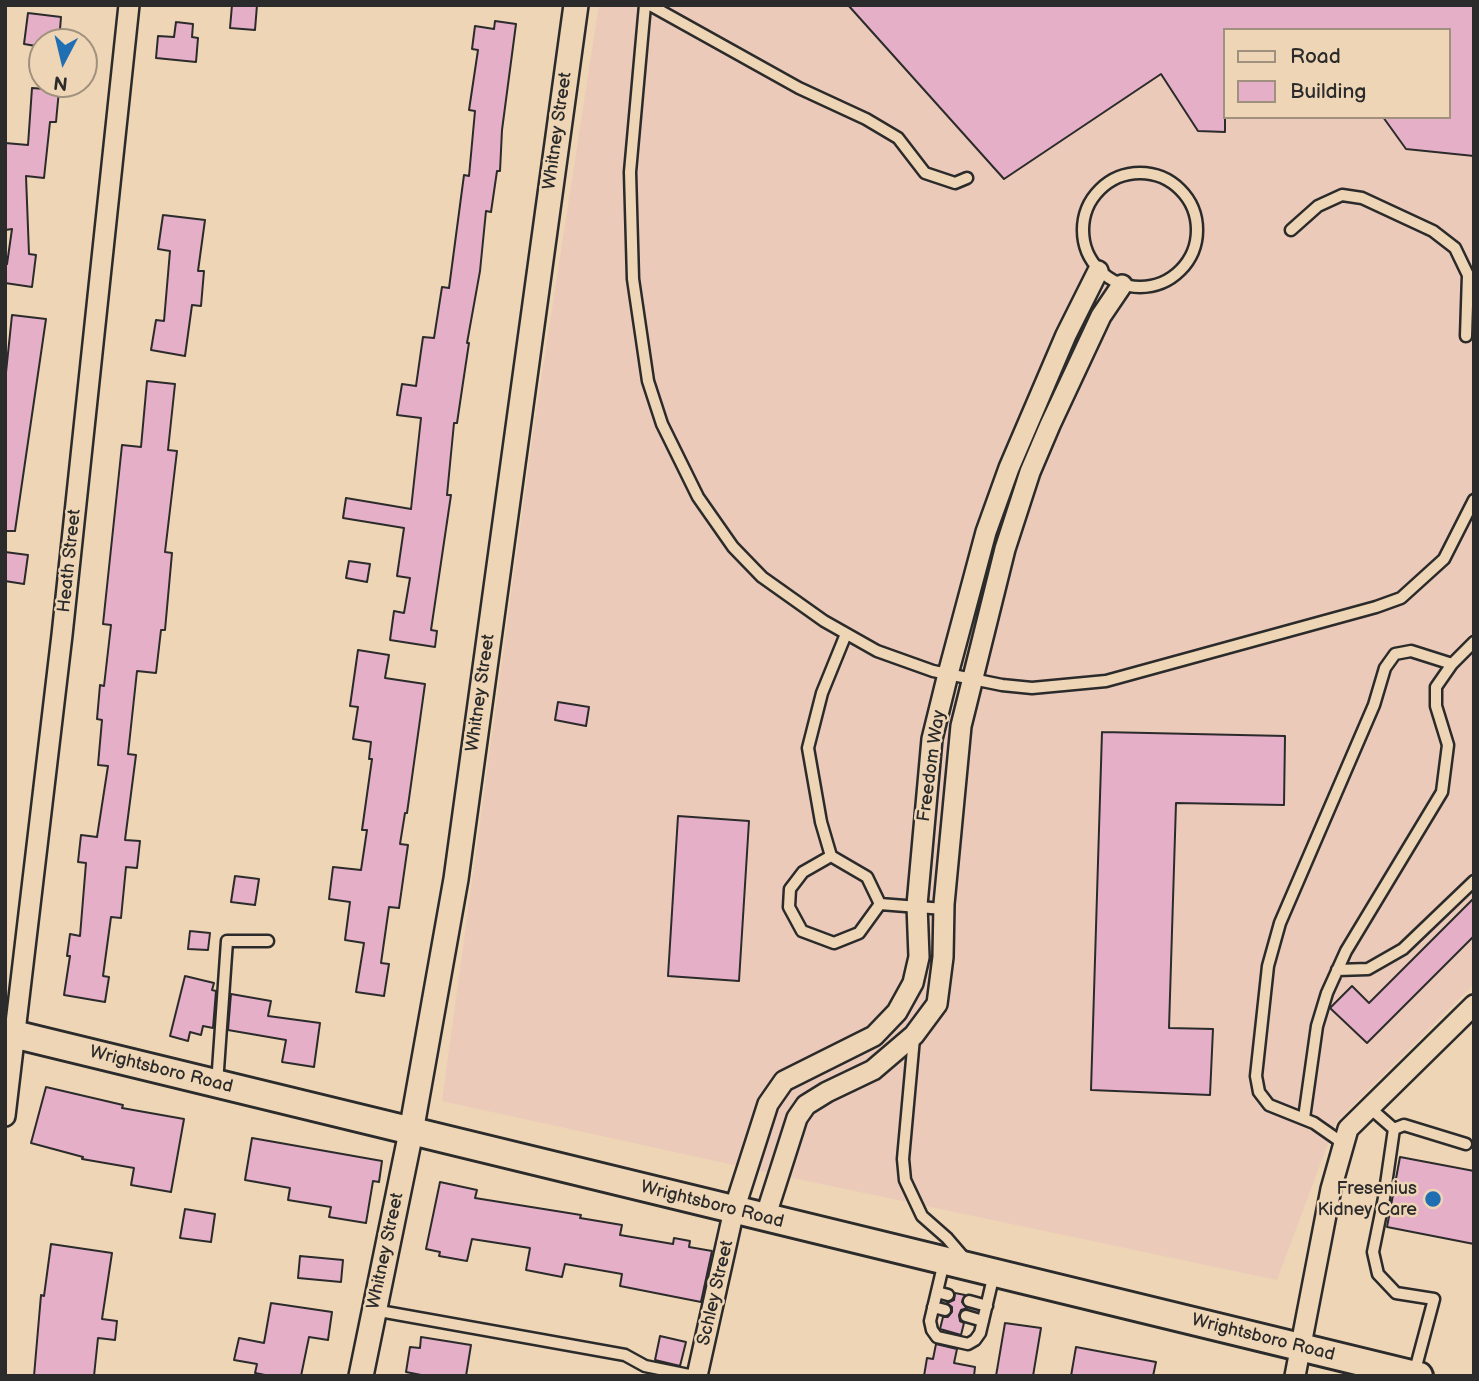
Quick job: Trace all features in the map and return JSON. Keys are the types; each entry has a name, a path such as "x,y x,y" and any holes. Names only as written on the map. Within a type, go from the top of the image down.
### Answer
{"main road":[{"name":"Wrightsboro Road","path":"10,1033 1417,1375"}],"street":[{"name":"Heath Street","path":"5,1116 10,1033 62,635 129,5"},
{"name":"Whitney Street","path":"361,1376 411,1132 456,879 576,5"},
{"name":"Freedom Way","path":"734,1210 768,1104 784,1081 874,1036 897,1012 912,984 919,957 918,905 932,739 948,674 986,532 1009,468 1066,335 1098,271"},
{"name":"Freedom Way","path":"765,1218 797,1118 806,1105 873,1070 914,1035 937,1004 961,726 1005,549 1030,472 1101,316 1122,285"},
{"path":"1295,1376 1331,1189 1348,1129 1474,1005"},
{"name":"Schley Street","path":"696,1376 734,1210"}],"lane":[{"path":"967,178 955,183 925,173 898,138 799,88 648,5 630,172 632,279 648,381 662,424 698,497 733,547 762,577 824,621 877,651 933,671 1032,688 1106,681 1401,598 1444,559 1474,500"},
{"path":"1129,173 1149,173 1169,180 1182,190 1192,205 1198,229 1193,253 1184,269 1169,280 1152,287 1137,288 1122,285 1098,271 1090,260 1082,239 1082,227 1090,199 1099,188 1129,173"},
{"path":"1291,230 1318,206 1342,195 1362,198 1433,231 1455,248 1468,275 1466,336"},
{"path":"846,634 822,693 808,748 821,822 831,856 867,877 880,904"},
{"path":"1304,1118 1317,1026 1327,993 1346,951 1443,792 1448,745 1436,706 1436,687 1452,664 1474,642"},
{"path":"1344,1144 1314,1122 1269,1105 1259,1092 1256,1076 1268,966 1280,923 1374,705 1385,668 1395,654 1411,651 1452,664"},
{"path":"831,856 803,872 790,889 789,907 802,931 834,943 859,933 880,904"},
{"path":"1337,970 1368,969 1403,949 1474,881"},
{"path":"880,904 944,909"},
{"path":"216,1084 227,941 268,941"},
{"path":"914,1035 903,1159 905,1180 922,1216 983,1270 987,1306 980,1334 968,1344 937,1336 932,1330 930,1321 944,1261"},
{"path":"1370,1108 1394,1129"},
{"path":"1394,1129 1404,1125 1466,1143"},
{"path":"1394,1129 1373,1252 1378,1274 1396,1293 1434,1299 1417,1375"},
{"path":"937,1292 948,1295"},
{"path":"969,1301 987,1306"},
{"path":"933,1307 945,1310"},
{"path":"374,1310 625,1355 645,1366 696,1376"},
{"path":"965,1316 983,1321"}],"shaded area":[{"path":"599,5 1474,5 1474,984 1336,1122 1277,1280 442,1101 535,419"}],"building":[{"path":"232,5 257,5 255,30 230,28"},
{"path":"848,5 1474,5 1474,156 1406,149 1384,119 1451,119 1451,28 1224,28 1225,132 1198,131 1161,74 1004,179"},
{"path":"28,13 61,17 60,28 28,28 28,45 24,44"},
{"path":"495,21 516,24 502,130 500,171 497,171 491,212 486,211 480,271 457,423 454,423 447,495 451,495 431,630 437,631 435,647 390,640 394,611 404,613 410,578 397,576 404,528 343,518 346,498 411,509 421,418 397,415 402,384 416,386 423,337 434,338 442,287 449,288 464,175 469,176 475,111 469,110 478,50 472,49 475,26 494,29"},
{"path":"176,22 193,24 192,37 198,38 196,62 156,58 158,36 174,37"},
{"path":"31,98 58,98 56,122 50,122 44,178 26,176 29,254 36,255 32,287 5,283 5,264 12,229 5,230 5,143 28,145"},
{"path":"163,215 205,220 198,271 204,271 201,306 192,305 185,356 151,350 156,320 164,321 170,251 158,249"},
{"path":"12,315 46,319 15,531 5,531 5,382"},
{"path":"147,381 175,384 168,450 177,451 165,552 172,553 165,630 161,630 156,673 137,671 128,754 136,755 125,840 140,841 137,868 126,867 121,918 111,917 103,976 109,977 105,1002 64,995 70,956 67,956 70,934 80,936 86,863 78,862 81,835 97,837 108,766 98,765 102,720 97,719 111,625 103,624 122,445 141,447"},
{"path":"5,552 28,555 24,584 5,581"},
{"path":"349,561 370,564 367,582 346,578"},
{"path":"358,650 389,655 385,678 425,684 407,813 400,844 408,845 399,908 389,907 381,963 389,964 384,996 356,992 364,943 345,940 350,902 329,899 333,867 361,870 367,830 362,830 372,759 369,759 371,742 353,739 358,707 350,706"},
{"path":"558,702 589,707 586,726 555,720"},
{"path":"1102,732 1285,736 1284,805 1176,803 1169,1028 1213,1029 1210,1095 1091,1090"},
{"path":"678,816 749,821 739,981 668,976"},
{"path":"235,876 259,879 255,905 231,902"},
{"path":"1474,898 1474,936 1367,1043 1330,1008 1352,986 1369,1003"},
{"path":"190,931 210,933 208,950 188,949"},
{"path":"185,976 214,983 212,990 216,991 213,1028 203,1026 201,1035 190,1032 188,1041 170,1036"},
{"path":"231,994 271,1001 268,1016 320,1023 314,1067 282,1062 286,1040 228,1030"},
{"path":"46,1087 123,1105 122,1108 184,1119 171,1192 131,1185 134,1168 82,1159 83,1157 31,1143"},
{"path":"252,1138 382,1161 379,1182 373,1181 366,1223 329,1217 331,1207 288,1200 290,1188 245,1180"},
{"name":"Fresenius Kidney Care","path":"1400,1157 1474,1171 1474,1244 1387,1227"},
{"path":"440,1182 477,1190 475,1198 581,1215 580,1218 622,1225 620,1235 673,1244 674,1238 690,1241 689,1247 712,1251 701,1302 620,1286 622,1274 565,1264 562,1277 526,1270 530,1248 472,1239 467,1261 439,1256 440,1252 426,1249"},
{"path":"185,1209 215,1214 211,1242 180,1238"},
{"path":"51,1244 112,1253 102,1319 117,1321 115,1340 98,1338 94,1376 34,1376 41,1295 44,1296"},
{"path":"300,1256 343,1260 341,1282 298,1278"},
{"path":"955,1293 965,1295 962,1302 967,1308 961,1310 959,1315 960,1321 964,1323 961,1335 940,1329 943,1317 948,1317 952,1312 952,1307 947,1303 954,1300"},
{"path":"271,1303 332,1312 328,1340 309,1337 301,1376 255,1373 257,1364 234,1360 239,1338 264,1343"},
{"path":"1005,1323 1041,1328 1033,1376 996,1376"},
{"path":"660,1336 686,1342 680,1366 655,1360"},
{"path":"421,1337 471,1345 466,1376 426,1376 406,1372 410,1347 420,1348"},
{"path":"936,1344 957,1349 954,1363 975,1367 974,1376 924,1376 927,1358 933,1359"},
{"path":"1076,1347 1156,1362 1153,1376 1071,1376"}],"place":[{"name":"Fresenius Kidney Care","path":"1433,1199"}]}
